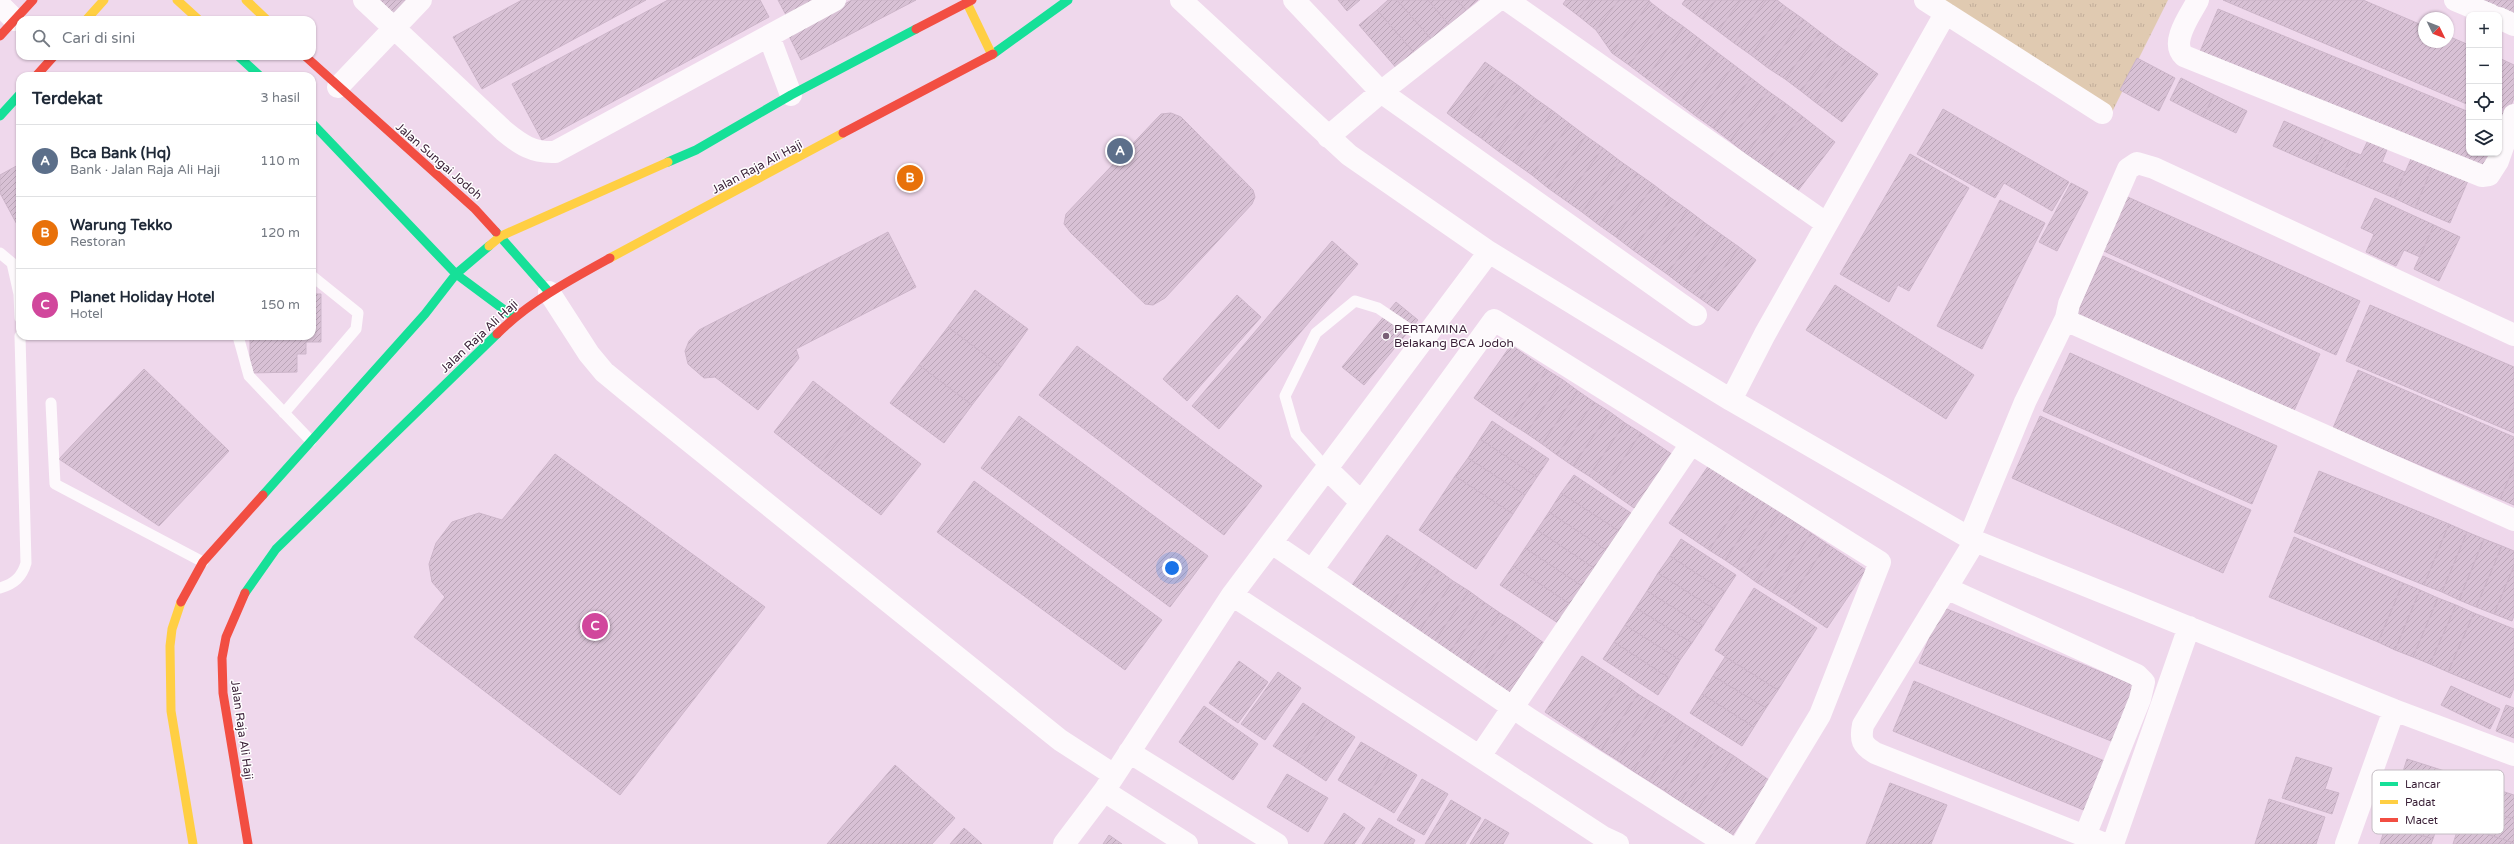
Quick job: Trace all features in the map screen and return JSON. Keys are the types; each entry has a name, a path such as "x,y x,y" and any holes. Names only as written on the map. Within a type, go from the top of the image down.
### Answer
{"main road":[{"path":"0,36 7,13 33,0"},
{"path":"90,16 104,0"},
{"path":"176,0 194,16"},
{"path":"246,0 263,16"},
{"name":"Jalan Raja Ali Haji","path":"248,844 223,693 222,658 226,638 243,595 276,549 514,316 550,292 992,55 1068,0"},
{"path":"193,844 171,711 170,646 172,629 181,602 203,562 425,314 456,274 501,236 696,150 791,95 969,2 992,55"},
{"path":"40,72 50,60"},
{"path":"242,60 256,72"},
{"name":"Jalan Sungai Jodoh","path":"309,60 475,209 550,292"},
{"path":"0,116 16,98"},
{"path":"316,127 456,274 514,316"}],"street":[{"path":"364,0 396,28 504,131 521,145 540,153 555,152 835,0"},
{"path":"338,87 396,28 421,0"},
{"path":"1181,0 1349,155 1489,252 1731,400 1972,540 2394,710 2514,755"},
{"path":"1294,0 1381,92 1696,316"},
{"path":"1328,137 1381,92 1498,0"},
{"path":"1507,0 1827,224"},
{"path":"1925,0 2102,113"},
{"path":"2198,0 2178,41 2178,49 2184,56 2482,176 2489,175 2498,161 2514,115"},
{"path":"2455,0 2484,12"},
{"path":"1731,400 1764,334 1945,14"},
{"path":"2502,19 2514,25"},
{"path":"769,36 791,95"},
{"path":"2105,844 1875,753 1864,747 1861,734 1863,726 1946,588 1972,540 2025,402 2066,318 2069,304 2128,169 2137,164 2160,171 2514,335"},
{"path":"1064,844 1109,783 1232,595 1489,252"},
{"path":"550,292 589,354 604,372 627,392 1060,740 1109,783 1187,844"},
{"path":"2066,318 2072,323 2514,520"},
{"path":"1312,570 1494,320 1880,562 1820,715 1742,844"},
{"path":"1480,756 1691,444"},
{"path":"1327,469 1361,502"},
{"path":"1272,542 1513,708 1726,844"},
{"path":"1946,588 2137,675 2144,682 2140,699 2085,836"},
{"path":"1232,595 1618,844"},
{"path":"2113,844 2189,627"},
{"path":"2373,770 2394,710"},
{"path":"1129,752 1277,844"},
{"path":"2346,844 2372,771"}],"lane":[{"path":"0,253 12,263 16,281"},
{"path":"284,413 356,329 358,313 316,279"},
{"path":"1327,469 1296,434 1285,396 1316,334 1355,301 1378,308 1424,339"},
{"path":"0,588 10,585 23,573 26,563 20,340"},
{"path":"239,340 249,376 311,441"},
{"path":"51,403 55,484 203,562"}],"green space":[{"path":"1940,0 2168,0 2111,114"}],"building":[{"path":"367,0 408,0 389,21"},
{"path":"522,0 646,0 482,89 453,37"},
{"path":"668,0 760,0 769,17 542,140 512,84"},
{"path":"778,0 813,0 786,15"},
{"path":"852,0 916,0 801,60 788,34"},
{"path":"1338,0 1360,0 1347,11"},
{"path":"1388,0 1397,0 1432,40 1416,55 1377,10"},
{"path":"1397,0 1428,0 1449,25 1432,40"},
{"path":"1428,0 1457,0 1466,10 1449,25"},
{"path":"1457,0 1478,0 1466,10"},
{"path":"1566,0 1593,0 1580,17 1563,4"},
{"path":"1593,0 1619,0 1596,30 1580,17"},
{"path":"1619,0 1649,0 1650,2 1612,53 1596,30"},
{"path":"1685,0 1716,0 1702,19 1682,4"},
{"path":"1716,0 1741,0 1718,31 1702,19"},
{"path":"1741,0 1766,0 1734,43 1718,31"},
{"path":"1766,0 1777,0 1786,7 1751,55 1734,43"},
{"path":"2223,0 2363,0 2418,23 2418,48 2454,48 2454,39 2466,44 2466,104"},
{"path":"2472,0 2514,0 2514,17"},
{"path":"1650,2 1667,15 1629,65 1612,53"},
{"path":"1786,7 1803,19 1768,68 1751,55"},
{"path":"2218,9 2466,111 2466,156 2493,156 2486,172 2199,54"},
{"path":"1377,10 1416,55 1398,70 1359,25"},
{"path":"1667,15 1684,27 1646,78 1629,65"},
{"path":"1803,19 1820,32 1785,79 1768,68"},
{"path":"1684,27 1701,40 1662,90 1646,78"},
{"path":"1820,32 1836,44 1801,91 1785,79"},
{"path":"1701,40 1718,53 1679,103 1662,90"},
{"path":"1836,44 1850,54 1815,102 1801,91"},
{"path":"1718,53 1734,65 1696,116 1679,103"},
{"path":"1850,54 1878,74 1842,122 1815,102"},
{"path":"2137,58 2175,78 2159,111 2120,90"},
{"path":"2502,59 2514,65 2514,98 2505,120 2502,119"},
{"path":"1485,62 1502,74 1464,126 1447,113"},
{"path":"1734,65 1751,78 1713,128 1696,116"},
{"path":"1502,74 1519,86 1481,138 1464,126"},
{"path":"1751,78 1768,91 1730,141 1713,128"},
{"path":"2181,78 2214,95 2203,117 2170,100"},
{"path":"1519,86 1536,99 1498,151 1481,138"},
{"path":"1768,91 1785,103 1746,154 1730,141"},
{"path":"2214,95 2247,111 2236,133 2203,117"},
{"path":"1536,99 1553,111 1515,163 1498,151"},
{"path":"1785,103 1802,116 1764,166 1746,154"},
{"path":"1943,109 2069,182 2052,211 2004,183 1995,198 1917,154"},
{"path":"1553,111 1570,124 1532,175 1515,163"},
{"path":"1171,113 1181,117 1253,190 1255,197 1252,204 1165,298 1153,305 1145,304 1071,233 1064,224 1066,214 1161,114"},
{"path":"1802,116 1835,142 1797,192 1764,166"},
{"path":"2284,121 2325,139 2314,164 2273,146"},
{"path":"1570,124 1586,136 1548,188 1532,175"},
{"path":"1586,136 1603,148 1565,200 1548,188"},
{"path":"2369,138 2388,147 2382,162 2405,172 2394,198 2342,176 2353,152 2361,155"},
{"path":"2325,139 2353,152 2342,176 2314,164"},
{"path":"1603,148 1620,161 1582,212 1565,200"},
{"path":"2414,152 2435,161 2415,208 2394,198"},
{"path":"1910,154 1969,188 1909,291 1898,285 1889,302 1840,274"},
{"path":"1620,161 1637,173 1599,225 1582,212"},
{"path":"2435,161 2470,176 2450,223 2415,208"},
{"path":"16,166 16,223 0,193 0,175"},
{"path":"1637,173 1654,185 1616,237 1599,225"},
{"path":"2071,183 2088,192 2057,251 2039,242"},
{"path":"1654,185 1671,198 1633,250 1616,237"},
{"path":"2121,194 2360,301 2336,355 2097,248"},
{"path":"1671,198 1688,210 1650,262 1633,250"},
{"path":"2375,198 2434,225 2420,257 2404,250 2396,266 2366,252 2374,234 2361,228"},
{"path":"2000,200 2045,223 1982,349 1937,326"},
{"path":"1688,210 1705,223 1667,274 1650,262"},
{"path":"1705,223 1722,235 1684,287 1667,274"},
{"path":"2434,225 2460,237 2439,281 2414,269"},
{"path":"888,232 916,287 796,349 799,358 758,410 715,377 704,378 688,364 685,351 689,341 699,330"},
{"path":"1722,235 1739,247 1701,299 1684,287"},
{"path":"1332,241 1358,264 1219,429 1192,406"},
{"path":"1739,247 1756,260 1718,311 1701,299"},
{"path":"2103,256 2320,354 2292,415 2075,318"},
{"path":"1835,285 1974,375 1946,419 1806,330"},
{"path":"975,290 1028,329 1001,367 948,327"},
{"path":"316,294 321,294 321,342 306,342 306,354 297,354 297,372 250,373 250,340 316,340"},
{"path":"1237,295 1261,317 1187,401 1163,379"},
{"path":"1396,302 1418,320 1364,385 1342,367"},
{"path":"2370,305 2514,367 2514,433 2346,361"},
{"path":"948,327 1001,367 972,405 919,365"},
{"path":"1511,345 1547,370 1510,423 1474,398"},
{"path":"1077,346 1262,486 1224,535 1039,395"},
{"path":"2070,353 2277,446 2252,504 2043,411"},
{"path":"919,365 972,405 944,443 890,403"},
{"path":"144,369 229,451 159,526 59,459"},
{"path":"1547,370 1563,380 1526,433 1510,423"},
{"path":"2358,370 2514,437 2514,467 2500,499 2333,428"},
{"path":"1563,380 1578,391 1542,444 1526,433"},
{"path":"813,381 858,416 818,467 774,432"},
{"path":"1578,391 1594,402 1557,455 1542,444"},
{"path":"1594,402 1610,412 1573,466 1557,455"},
{"path":"1610,412 1625,423 1589,476 1573,466"},
{"path":"858,416 921,464 881,515 818,467"},
{"path":"1019,416 1208,556 1170,607 981,468"},
{"path":"2040,416 2251,510 2223,573 2012,478"},
{"path":"1492,421 1549,459 1537,477 1480,439"},
{"path":"1625,423 1641,433 1604,487 1589,476"},
{"path":"1641,433 1673,455 1637,510 1604,487"},
{"path":"1480,439 1537,477 1525,495 1468,458"},
{"path":"555,454 765,607 620,795 414,637 445,597 432,582 429,564 436,543 452,522 479,513 502,520"},
{"path":"1468,458 1525,495 1513,514 1455,476"},
{"path":"1709,465 1749,491 1709,550 1669,523"},
{"path":"2514,467 2514,505 2500,499"},
{"path":"2319,471 2449,524 2424,585 2294,532"},
{"path":"1574,475 1631,513 1619,531 1561,493"},
{"path":"1455,476 1513,514 1476,569 1419,530"},
{"path":"974,481 1162,620 1125,670 937,532"},
{"path":"1749,491 1764,502 1725,560 1709,550"},
{"path":"1561,493 1619,531 1606,550 1549,512"},
{"path":"1764,502 1780,512 1741,571 1725,560"},
{"path":"1549,512 1606,550 1594,568 1537,530"},
{"path":"1780,512 1796,523 1756,582 1741,571"},
{"path":"1796,523 1811,533 1772,592 1756,582"},
{"path":"2449,524 2467,532 2442,592 2424,585"},
{"path":"1537,530 1594,568 1582,586 1525,548"},
{"path":"2467,532 2484,539 2459,600 2442,592"},
{"path":"1811,533 1827,544 1788,602 1772,592"},
{"path":"1387,535 1422,559 1386,613 1350,588"},
{"path":"2294,537 2403,583 2378,642 2269,597"},
{"path":"1681,539 1736,575 1725,592 1670,556"},
{"path":"2484,539 2502,546 2476,607 2459,600"},
{"path":"1827,544 1866,570 1827,628 1788,602"},
{"path":"2502,546 2514,551 2514,566 2494,614 2476,607"},
{"path":"1525,548 1582,586 1570,604 1513,566"},
{"path":"1670,556 1725,592 1714,609 1658,573"},
{"path":"1422,559 1438,570 1401,623 1386,613"},
{"path":"1513,566 1570,604 1558,623 1500,585"},
{"path":"2514,566 2514,616 2512,621 2494,614"},
{"path":"1438,570 1453,581 1417,634 1401,623"},
{"path":"1658,573 1714,609 1703,626 1647,591"},
{"path":"1453,581 1469,591 1432,645 1417,634"},
{"path":"2403,583 2420,590 2395,650 2378,642"},
{"path":"1754,588 1817,628 1778,690 1715,650"},
{"path":"2420,590 2438,598 2413,657 2395,650"},
{"path":"1469,591 1484,602 1448,655 1432,645"},
{"path":"1647,591 1703,626 1692,643 1636,608"},
{"path":"2438,598 2456,605 2430,664 2413,657"},
{"path":"1484,602 1500,613 1464,666 1448,655"},
{"path":"2456,605 2474,613 2448,672 2430,664"},
{"path":"1942,607 2138,687 2116,743 1919,663"},
{"path":"1636,608 1692,643 1680,660 1625,625"},
{"path":"1500,613 1516,623 1479,677 1464,666"},
{"path":"2474,613 2514,629 2514,688 2510,698 2448,672"},
{"path":"1516,623 1544,643 1507,695 1479,677"},
{"path":"1625,625 1680,660 1669,678 1614,642"},
{"path":"1614,642 1669,678 1658,695 1603,659"},
{"path":"1582,656 1623,683 1585,739 1545,712"},
{"path":"1725,657 1778,690 1766,708 1713,676"},
{"path":"1239,661 1268,682 1238,723 1209,703"},
{"path":"1278,672 1301,688 1265,740 1241,724"},
{"path":"1713,676 1766,708 1754,727 1702,694"},
{"path":"1914,681 2107,762 2086,811 1893,731"},
{"path":"1623,683 1638,694 1601,750 1585,739"},
{"path":"2451,686 2500,709 2490,729 2441,705"},
{"path":"1638,694 1654,704 1617,760 1601,750"},
{"path":"1702,694 1754,727 1742,746 1690,713"},
{"path":"1303,703 1327,719 1298,762 1273,746"},
{"path":"1654,704 1670,714 1633,771 1617,760"},
{"path":"2506,705 2514,708 2514,738 2496,731"},
{"path":"1204,706 1258,744 1233,780 1179,742"},
{"path":"1670,714 1686,725 1649,781 1633,771"},
{"path":"1327,719 1355,737 1326,781 1298,762"},
{"path":"1686,725 1702,735 1665,791 1649,781"},
{"path":"1702,735 1718,746 1680,802 1665,791"},
{"path":"1361,742 1390,759 1367,797 1338,780"},
{"path":"1718,746 1734,756 1696,812 1680,802"},
{"path":"1734,756 1769,780 1732,836 1696,812"},
{"path":"2296,757 2332,768 2325,789 2339,793 2332,814 2282,798"},
{"path":"1390,759 1417,775 1394,813 1367,797"},
{"path":"2407,759 2441,770 2404,770"},
{"path":"895,765 955,818 932,844 827,844"},
{"path":"1287,774 1328,798 1308,832 1267,807"},
{"path":"1422,779 1448,794 1424,835 1397,820"},
{"path":"1890,783 1947,805 1931,844 1866,844"},
{"path":"2504,792 2514,795 2514,819 2504,816"},
{"path":"2269,799 2325,817 2316,844 2255,844"},
{"path":"1451,800 1481,818 1465,844 1425,844"},
{"path":"1344,813 1365,828 1354,844 1324,844"},
{"path":"2504,816 2514,819 2514,843 2486,834 2504,834"},
{"path":"1379,818 1415,840 1413,844 1362,844"},
{"path":"1485,819 1509,833 1503,844 1470,844"},
{"path":"964,828 982,844 950,844"},
{"path":"2383,834 2417,834 2433,839 2431,844 2380,844"},
{"path":"2417,834 2435,834 2433,839"},
{"path":"2456,834 2486,834 2514,843 2514,844 2453,844"},
{"path":"1109,835 1122,844 1103,844"}],"traffic: fast":[{"path":"993,54 1068,0"},
{"path":"668,162 696,150 791,95 916,29"},
{"path":"242,60 256,72"},
{"path":"0,116 16,98"},
{"path":"316,127 456,274 514,317"},
{"path":"496,232 549,292"},
{"path":"263,495 425,314 456,274 489,246"},
{"path":"245,593 276,549 497,334"}],"traffic: slow":[{"path":"90,16 104,0"},
{"path":"177,0 195,16"},
{"path":"246,0 263,16"},
{"path":"967,3 992,55"},
{"path":"610,258 843,133"},
{"path":"489,246 501,236 668,162"},
{"path":"181,602 172,629 170,646 171,711 193,844"}],"traffic: jam":[{"path":"18,16 33,0"},
{"path":"916,29 972,0"},
{"path":"0,36 16,19"},
{"path":"843,133 993,54"},
{"path":"40,72 50,60"},
{"path":"309,60 475,209 496,232"},
{"path":"497,334 509,322 536,302 565,283 610,258"},
{"path":"181,602 203,562 263,495"},
{"path":"245,593 226,637 222,658 223,693 248,844"}],"place":[{"name":"Bca Bank (Hq)","path":"1120,151"},
{"name":"Warung Tekko","path":"910,178"},
{"name":"PERTAMINA Belakang BCA Jodoh","path":"1386,336"},
{"name":"Planet Holiday Hotel","path":"595,626"}]}
